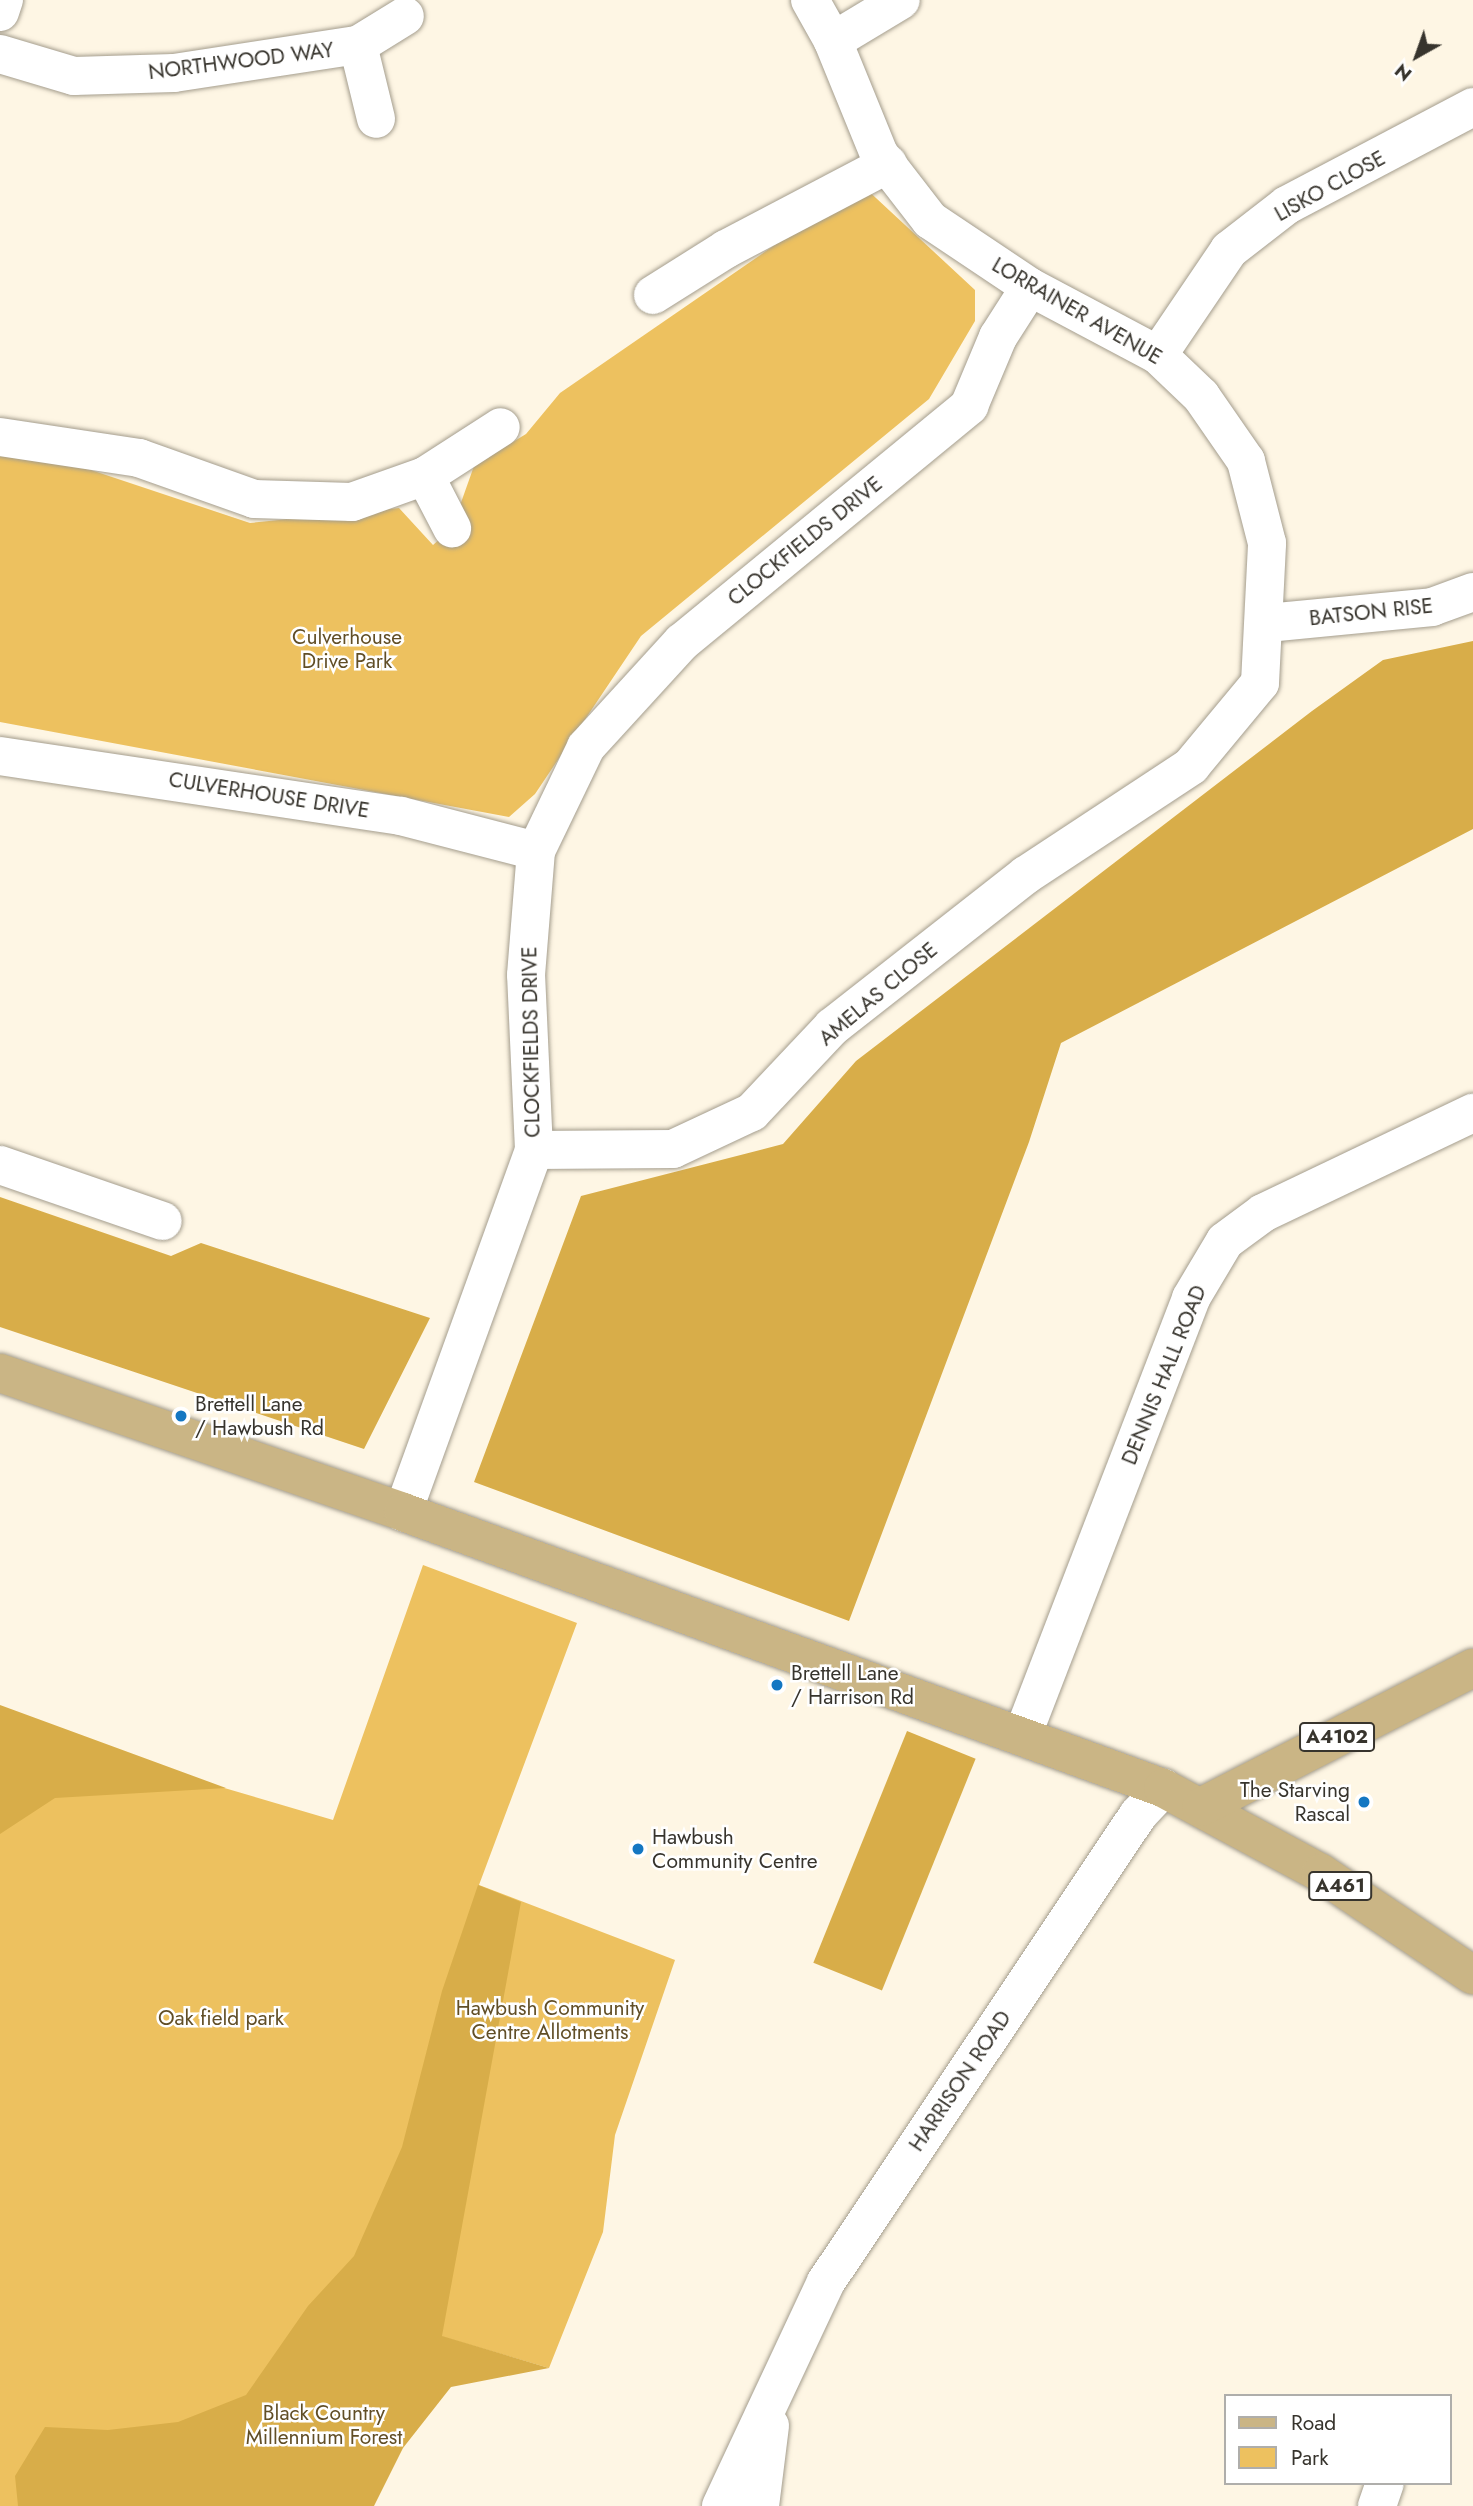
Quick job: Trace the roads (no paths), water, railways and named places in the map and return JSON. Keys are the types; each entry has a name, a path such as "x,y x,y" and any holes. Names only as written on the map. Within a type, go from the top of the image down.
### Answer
{"main road":[{"name":"A461","path":"0,1373 403,1512 1023,1734 1163,1788 1321,1873 1473,1975"},
{"name":"A4102","path":"1201,1807 1473,1668"}],"street":[{"path":"0,12 4,0"},
{"name":"LORRAINER AVENUE","path":"810,0 833,41 888,164 930,220 1030,287 1158,355 1201,396 1246,461 1267,543 1267,623 1260,683 1191,766 1026,875"},
{"path":"833,41 901,0"},
{"name":"NORTHWOOD WAY","path":"0,54 74,76 174,73 358,46 405,16"},
{"name":"NORTHWOOD WAY","path":"358,46 376,119"},
{"name":"LISKO CLOSE","path":"1158,355 1229,250 1287,205 1473,107"},
{"path":"653,295 726,249 888,164"},
{"name":"CLOCKFIELDS DRIVE","path":"403,1512 534,1150 526,975 536,850 586,747 682,642 969,406 998,337 1030,287"},
{"path":"0,437 139,458 254,499 352,502 425,476 501,426"},
{"path":"425,476 452,528"},
{"name":"BATSON RISE","path":"1267,623 1433,607 1473,592"},
{"name":"CULVERHOUSE DRIVE","path":"0,756 401,816 536,850"},
{"name":"AMELAS CLOSE","path":"534,1150 673,1149 752,1112 832,1027 1026,875"},
{"name":"DENNIS HALL ROAD","path":"1023,1734 1191,1297 1226,1241 1263,1213 1473,1113"},
{"path":"0,1165 163,1222"},
{"name":"HARRISON ROAD","path":"721,2506 775,2385 826,2282 1138,1815 1163,1788"},
{"name":"HARRISON ROAD","path":"760,2506 775,2385"},
{"path":"1377,2506 1384,2485"}],"place":[{"name":"Brettell Lane / Hawbush Rd","path":"181,1416"},
{"name":"Brettell Lane / Harrison Rd","path":"777,1685"},
{"name":"The Starving Rascal","path":"1364,1802"},
{"name":"Hawbush Community Centre","path":"638,1849"}],"park label":[{"name":"Culverhouse Drive Park","path":"347,649"},
{"name":"Oak field park","path":"221,2018"},
{"name":"Hawbush Community Centre Allotments","path":"550,2020"},
{"name":"Black Country Millennium Forest","path":"324,2425"}]}
